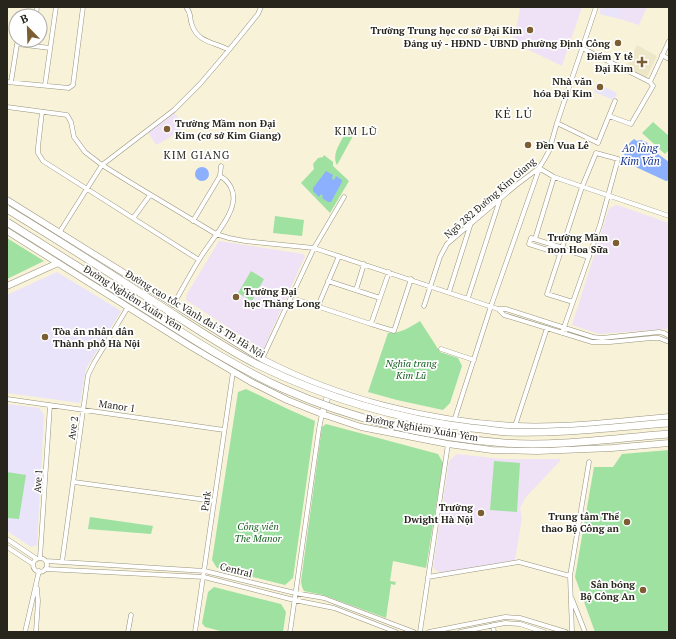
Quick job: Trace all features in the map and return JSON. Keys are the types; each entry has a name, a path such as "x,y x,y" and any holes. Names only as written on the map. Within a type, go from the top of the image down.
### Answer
{"highway":[{"name":"Đường cao tốc Vành đai 3 TP. Hà Nội","path":"7,209 208,336 256,364 288,379 344,401 412,419 452,426 506,432 575,431 669,423"},
{"name":"Đường cao tốc Vành đai 3 TP. Hà Nội","path":"7,222 203,346 251,373 284,389 369,420 410,430 450,437 505,443 576,442 669,434"}],"main road":[{"name":"Đường Nghiêm Xuân Yêm","path":"7,200 173,305 262,359 285,371 331,389 382,406 454,421 515,426 570,426 669,417"},
{"name":"Đường Nghiêm Xuân Yêm","path":"7,231 233,372 287,400 361,427 448,444 492,450 537,451 612,448 669,443"},
{"path":"7,286 58,263"},
{"path":"322,414 331,389"}],"street":[{"path":"45,86 56,7"},
{"path":"16,48 9,82 69,88 73,85 83,7"},
{"path":"186,7 191,13 192,24 199,36 211,43 229,50"},
{"path":"59,233 102,165 174,110 200,84 229,50 258,14 261,7"},
{"name":"Ngõ 282 Đường Kim Giang","path":"424,306 430,286 447,244 515,186 539,168 549,151 596,7"},
{"path":"650,82 669,40"},
{"path":"582,48 650,82 653,86 632,124 609,116"},
{"path":"662,55 669,59"},
{"path":"557,123 598,143 615,101"},
{"path":"7,107 67,115 71,122 74,137 85,152 102,165 216,234 245,241 314,248 468,298 498,309 504,315 562,333 610,340 659,332 668,337"},
{"path":"42,112 38,153 43,161 199,260"},
{"path":"562,333 589,257 609,196 618,159 596,153 582,187 547,294 573,302"},
{"path":"193,221 220,176 221,166"},
{"path":"454,421 491,306 539,168 554,177 669,216"},
{"path":"173,305 199,260 230,212 233,196 226,179 220,176"},
{"path":"535,239 554,177"},
{"path":"134,218 150,195"},
{"path":"262,359 314,248 344,196"},
{"path":"468,298 500,199"},
{"path":"449,292 470,224"},
{"path":"560,254 529,244 531,238 589,257"},
{"path":"544,249 546,242"},
{"path":"318,306 339,256"},
{"path":"356,290 364,264"},
{"path":"371,324 389,272"},
{"path":"298,300 394,331 411,279"},
{"path":"328,281 380,298"},
{"name":"Ave 2","path":"62,562 90,369 128,307"},
{"path":"498,309 506,309 563,328 583,337"},
{"path":"504,315 506,309"},
{"path":"515,426 547,328"},
{"path":"442,348 474,360"},
{"name":"Park","path":"195,632 233,372"},
{"name":"Manor 1","path":"7,399 224,430"},
{"name":"Ave 1","path":"39,559 50,405"},
{"path":"290,632 322,414"},
{"path":"420,632 448,444"},
{"path":"572,632 570,576 589,462"},
{"path":"74,482 214,502"},
{"path":"7,539 39,559 46,561 47,566 42,571 34,569 33,564 7,548"},
{"path":"33,564 39,559"},
{"name":"Central","path":"46,561 204,571 295,593 324,598 414,632"},
{"path":"428,577 519,562 570,576"},
{"name":"Central","path":"45,569 204,577 294,600 334,608 396,632"},
{"path":"25,632 39,571"},
{"path":"36,583 36,632"},
{"path":"571,595 585,632"},
{"path":"31,608 37,609"},
{"path":"128,632 131,615"},
{"path":"429,632 505,616 520,618 566,632"},
{"path":"460,632 505,623 520,624 544,632"},
{"path":"493,625 494,632"}],"shaded area":[{"path":"520,7 582,7 562,66 512,42"},
{"path":"601,7 622,7 620,19 599,14"},
{"path":"622,7 647,7 639,25 620,19"},
{"name":"Điểm Y tế Đại Kim","path":"637,45 657,56 646,79 626,68"},
{"name":"Nhà văn hóa Đại Kim","path":"596,83 617,93 614,100 594,92"},
{"name":"Trường Mầm non Đại Kim (cơ sở Kim Giang)","path":"174,113 185,126 169,138 156,145 148,132"},
{"path":"617,205 669,223 669,323 667,329 599,334 572,325 609,208"},
{"name":"Trường Đại học Thăng Long","path":"219,241 303,254 305,256 263,350 186,300 187,294"},
{"path":"57,272 121,311 86,369 80,403 7,393 7,295"},
{"path":"7,404 39,408 44,415 37,545 31,547 7,531"},
{"name":"Trường Dwight Hà Nội","path":"457,454 502,459 560,459 560,461 526,497 520,508 522,518 515,560 441,573 433,568 449,461"}],"green space":[{"path":"653,122 669,136 669,150 665,154 642,133"},
{"path":"346,132 353,136 337,165 335,161 336,152"},
{"path":"324,155 333,162 333,166 349,181 330,213 301,183 314,169 313,164 318,158 323,157"},
{"path":"275,216 304,220 302,236 273,233"},
{"path":"7,238 44,261 7,279"},
{"path":"251,271 264,279 252,301 238,293"},
{"name":"Nghĩa trang Kim Lũ","path":"420,321 440,352 458,358 462,366 450,403 443,410 368,392 388,333 409,328"},
{"name":"Công viên The Manor","path":"246,389 315,421 293,578 285,585 217,568 212,560 238,392"},
{"path":"326,424 438,454 443,463 426,568 393,561 390,581 396,582 395,585 391,584 386,618 323,595 304,591 302,587 301,581 322,427"},
{"name":"Trung tâm Thể thao Bộ Công an","path":"669,450 669,632 595,632 575,577 594,467 613,467 622,454"},
{"path":"494,461 520,463 517,512 490,510"},
{"path":"7,472 26,475 19,519 7,518"},
{"path":"90,517 153,526 151,534 88,529"},
{"path":"214,587 281,604 286,612 283,632 224,632 205,627 202,623 208,592"}],"water":[{"name":"Ao làng Kim Văn","path":"634,139 637,141 641,140 646,142 669,162 669,180 666,181 625,162 624,156 626,149"},
{"path":"199,167 205,167 209,171 209,177 205,181 199,181 195,177 195,171"},
{"path":"326,171 333,175 332,179 334,180 336,176 342,180 331,202 328,202 322,198 323,196 321,194 319,197 313,191 313,188"}],"place":[{"name":"Trường Trung học cơ sở Đại Kim","path":"530,30"},
{"name":"Đảng uỷ - HĐND - UBND phường Định Công","path":"618,43"},
{"name":"Điểm Y tế Đại Kim","path":"642,62"},
{"name":"Nhà văn hóa Đại Kim","path":"600,87"},
{"name":"Trường Mầm non Đại Kim (cơ sở Kim Giang)","path":"167,129"},
{"name":"Đền Vua Lê","path":"528,145"},
{"name":"Trường Mầm non Hoa Sữa","path":"616,243"},
{"name":"Trường Đại học Thăng Long","path":"236,297"},
{"name":"Tòa án nhân dân Thành phố Hà Nội","path":"45,337"},
{"name":"Trường Dwight Hà Nội","path":"481,513"},
{"name":"Trung tâm Thể thao Bộ Công an","path":"627,522"},
{"name":"Sân bóng Bộ Công An","path":"643,590"}],"district":[{"name":"KẺ LỦ","path":"514,113"},
{"name":"KIM LŨ","path":"356,131"},
{"name":"KIM GIANG","path":"197,155"}]}
